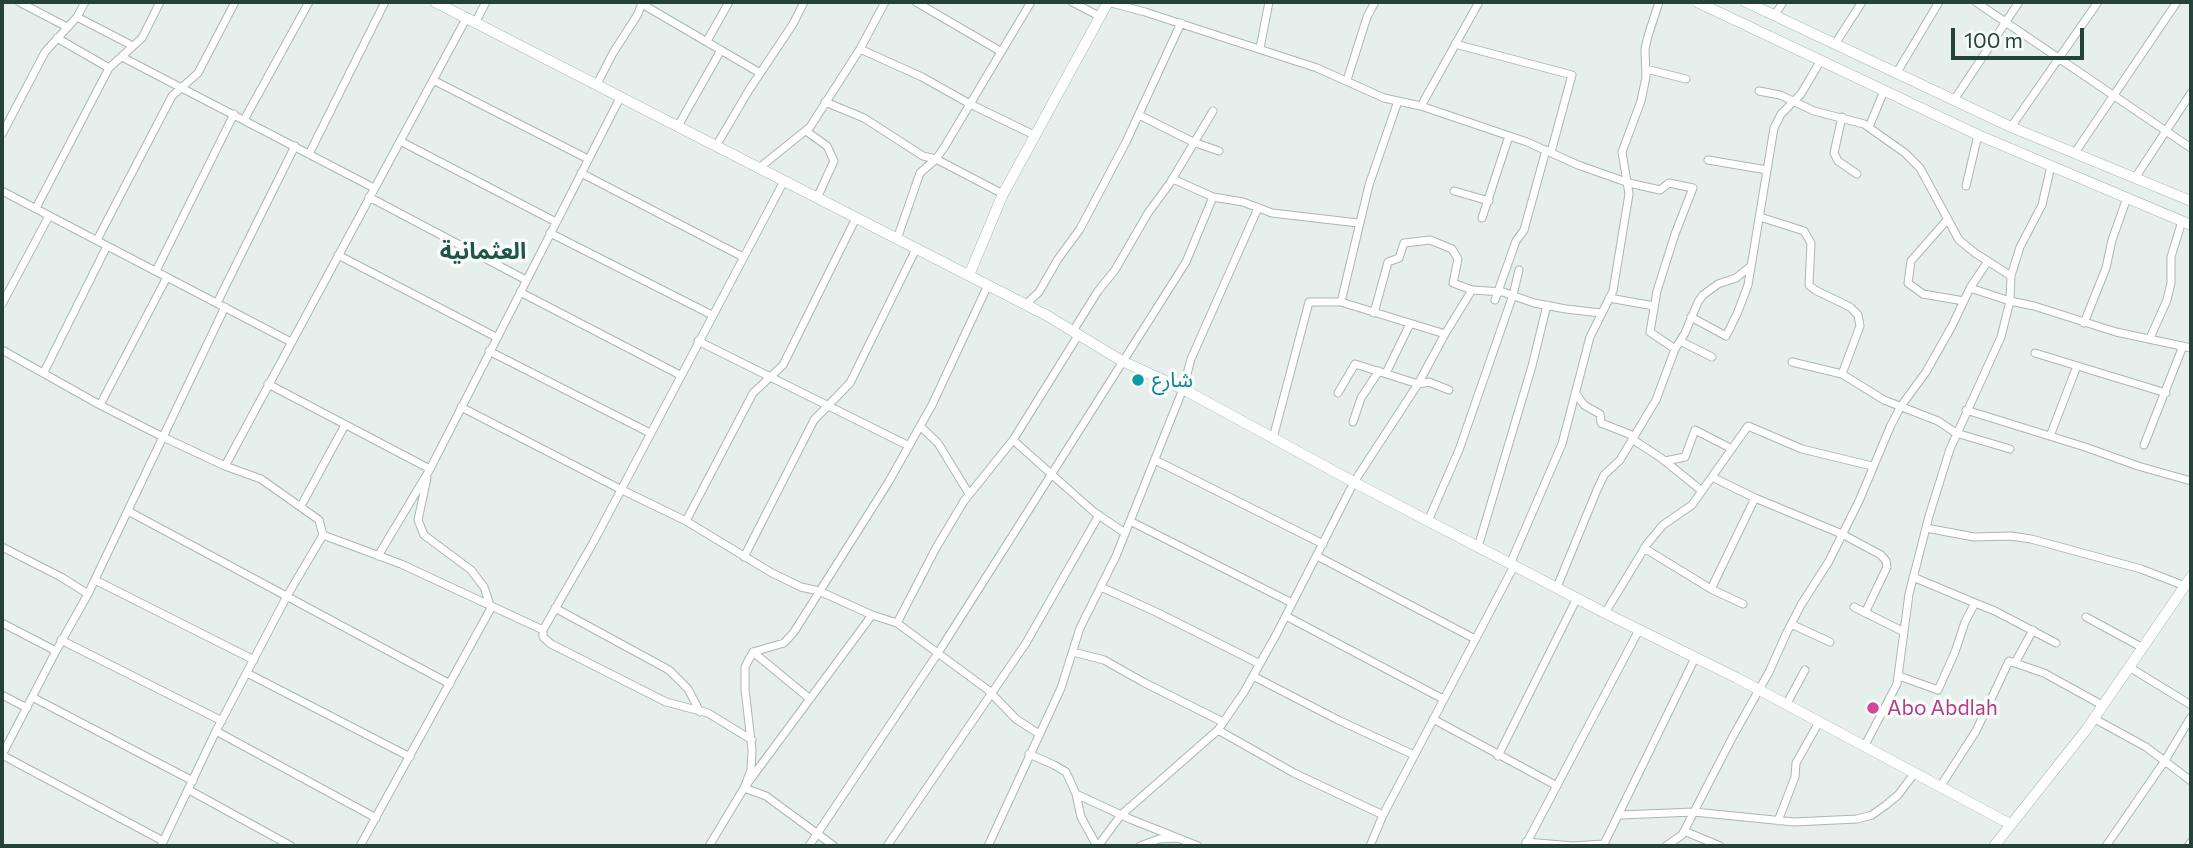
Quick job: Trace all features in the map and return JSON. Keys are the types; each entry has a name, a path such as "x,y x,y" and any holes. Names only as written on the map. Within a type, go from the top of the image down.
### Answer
{"street":[{"path":"19,2 67,27"},
{"path":"2,134 45,52 77,17 85,2"},
{"path":"36,208 110,68 142,38 160,2"},
{"path":"97,240 172,96 198,72 235,2"},
{"path":"244,120 309,2"},
{"path":"309,154 385,2"},
{"path":"435,2 1026,304 1122,361 1183,389 1428,521 1758,690 2010,824"},
{"path":"225,466 433,80 486,2"},
{"path":"707,41 729,2"},
{"path":"716,146 804,2"},
{"path":"759,168 806,131 860,49 885,2"},
{"path":"916,2 1000,51"},
{"path":"897,239 920,173 936,159 1031,2"},
{"path":"1072,2 1099,16"},
{"path":"969,275 1003,194 1108,2 1260,48 1347,80 1362,89 1509,136 1629,183 1660,190 1669,183 1693,188 1675,234 1654,306 1650,332 1675,349"},
{"path":"1260,48 1269,2"},
{"path":"1347,80 1367,18 1375,2"},
{"path":"1421,106 1479,2"},
{"path":"1370,846 1383,815 1512,565 1567,428 1590,337 1613,291 1629,194 1622,152 1640,101 1648,36 1659,2"},
{"path":"1697,2 1978,135 2186,223 2171,257 2171,283 2167,300 2150,338"},
{"path":"1746,2 2011,127 2191,201"},
{"path":"1775,15 1783,2"},
{"path":"1835,44 1863,2"},
{"path":"1896,74 1939,2"},
{"path":"1976,2 2191,148"},
{"path":"1954,100 2020,2"},
{"path":"2011,127 2098,2"},
{"path":"2064,172 2177,2"},
{"path":"597,84 642,3 760,74"},
{"path":"77,17 133,46"},
{"path":"1026,304 1040,292 1058,259 1080,229 1139,116 1181,23"},
{"path":"57,38 110,68"},
{"path":"1455,44 1572,75 1524,230 1516,241 1494,300"},
{"path":"860,49 922,77 1034,135"},
{"path":"678,126 722,50"},
{"path":"122,57 374,188"},
{"path":"1691,317 1726,335 1737,314 1748,285 1774,128 1781,114 1801,94 1821,60"},
{"path":"1646,69 1686,79"},
{"path":"433,80 589,159"},
{"path":"1759,91 1780,95 1814,111 1869,127 1905,153 1920,168 1959,240 2011,276"},
{"path":"1869,127 1884,91"},
{"path":"2135,178 2191,93"},
{"path":"378,556 430,469 621,96"},
{"path":"1341,302 1368,185 1398,101"},
{"path":"825,102 864,118 923,156 936,159 1003,194"},
{"path":"897,624 936,548 970,494 1013,440 1213,111"},
{"path":"156,271 234,114"},
{"path":"1139,116 1193,142 1219,151"},
{"path":"1842,117 1834,153 1838,161 1857,174"},
{"path":"806,131 827,146 834,161 817,198"},
{"path":"1966,186 1978,135"},
{"path":"1482,218 1509,136"},
{"path":"400,141 556,222"},
{"path":"217,303 295,146"},
{"path":"1708,160 1767,170"},
{"path":"1864,747 1889,703 1899,676 1913,577 1926,528 1956,433 2001,337 2010,301 2011,276 2020,247 2042,205 2051,166"},
{"path":"581,173 743,257"},
{"path":"1173,179 1213,197 1242,202 1272,213 1358,223"},
{"path":"752,740 708,713 666,702 551,644 543,637 543,630 593,543 783,181"},
{"path":"2,191 291,342"},
{"path":"1454,191 1489,201"},
{"path":"369,197 526,280"},
{"path":"809,846 938,653 1186,262 1213,197"},
{"path":"2084,323 2106,268 2112,240 2127,198"},
{"path":"988,846 1061,688 1080,628 1130,522 1183,389 1191,359 1258,208"},
{"path":"2,304 49,215"},
{"path":"1760,217 1804,231 1811,243 1809,285 1850,307 1858,315 1860,326 1842,374"},
{"path":"686,521 753,393 783,365 856,218"},
{"path":"1947,220 1911,261 1908,283 1923,294 1964,301"},
{"path":"550,233 712,316"},
{"path":"1374,313 1388,262 1399,258 1404,243 1430,240 1452,249 1458,259 1453,284 1472,290 1497,291 1547,305 1601,313"},
{"path":"44,372 107,246"},
{"path":"744,557 814,420 850,383 916,249"},
{"path":"338,255 496,337"},
{"path":"1666,846 1682,835 1769,672 1791,624 1829,561 1901,406 1926,372 1970,288 1988,261"},
{"path":"1557,587 1604,474 1620,460 1656,400 1675,349 1703,295 1718,284 1736,278 1751,266"},
{"path":"1428,521 1459,450 1513,295 1519,270"},
{"path":"100,405 167,277"},
{"path":"744,788 751,770 752,740 745,667 752,652 785,643 794,632 888,482 932,405 988,285"},
{"path":"1970,288 2116,332 2187,347 2144,445"},
{"path":"1029,754 1066,772 1076,793 1081,817 1098,846 1121,815 1218,730 1260,664 1354,482 1418,384 1472,290"},
{"path":"520,292 680,375"},
{"path":"1609,298 1654,306"},
{"path":"1273,438 1309,302 1341,302 1445,334"},
{"path":"1478,547 1532,366 1547,305"},
{"path":"2,350 163,437 225,466 261,479 319,520 323,535 287,596 216,731 162,843 2,755 55,651 88,594 94,580 128,511 163,437 225,307"},
{"path":"1353,422 1361,398 1382,372 1410,324"},
{"path":"698,341 909,446"},
{"path":"1680,341 1712,356"},
{"path":"489,351 649,433"},
{"path":"2035,353 2166,393"},
{"path":"1792,362 1842,374 1870,393 1938,421 1956,433 2010,449"},
{"path":"1338,393 1355,364 1418,384 1429,382 1449,390"},
{"path":"2050,436 2077,366"},
{"path":"268,384 430,469"},
{"path":"1577,394 1584,405 1600,414 1601,422 1633,437 1702,491"},
{"path":"461,407 686,521 744,557 801,587 819,591 897,624 992,694 1016,719 1039,734"},
{"path":"1966,410 2191,481"},
{"path":"301,506 345,425"},
{"path":"920,426 938,443 970,494"},
{"path":"1605,613 1644,548 1663,525 1692,505 1748,426 1802,449 1872,466"},
{"path":"1665,461 1685,457 1695,430 1732,449"},
{"path":"1013,440 1099,515 1125,533"},
{"path":"1155,460 1323,544"},
{"path":"360,846 491,607 484,587 471,570 424,535 418,520 421,498 430,469"},
{"path":"1712,477 1842,534 1881,555 1887,567 1865,613"},
{"path":"1711,589 1755,498"},
{"path":"128,511 450,684"},
{"path":"887,846 1026,643 1099,515"},
{"path":"1130,522 1292,603"},
{"path":"1926,528 1974,537 2011,536 2031,539 2188,581 2093,719 1994,846"},
{"path":"323,535 401,564 543,630"},
{"path":"2,547 61,576 88,594"},
{"path":"1644,548 1711,589 1742,604"},
{"path":"1317,556 1475,639"},
{"path":"1913,577 1975,603 2056,643"},
{"path":"94,580 254,660"},
{"path":"1101,587 1260,664"},
{"path":"1498,756 1577,598"},
{"path":"1899,676 1938,690 1975,603"},
{"path":"1854,607 1904,632"},
{"path":"555,608 669,670 688,689 700,712"},
{"path":"709,846 744,788 872,615"},
{"path":"1286,616 1443,699"},
{"path":"2087,617 2143,648"},
{"path":"2,623 55,651"},
{"path":"1791,624 1830,642"},
{"path":"1639,630 1525,844 1604,844 1695,658"},
{"path":"2015,663 2033,630"},
{"path":"61,640 222,721"},
{"path":"752,652 810,699"},
{"path":"1073,652 1104,660 1223,722"},
{"path":"1940,788 1976,730 2009,661 2044,673 2102,705"},
{"path":"2129,667 2191,705"},
{"path":"1786,705 1805,670"},
{"path":"247,674 410,757"},
{"path":"1253,676 1414,755"},
{"path":"2,695 27,708"},
{"path":"32,697 193,781"},
{"path":"2106,846 2164,762 2191,717"},
{"path":"1433,719 1557,786"},
{"path":"2093,719 2146,747 2191,781"},
{"path":"1778,821 1795,777 1796,763 1819,722"},
{"path":"1218,730 1294,773 1383,815"},
{"path":"216,731 376,818"},
{"path":"1620,815 1694,812 1778,821 1857,819 1872,815 1898,794 1914,774"},
{"path":"744,788 766,796 834,846"},
{"path":"189,790 291,846"},
{"path":"1076,793 1121,815 1198,846"},
{"path":"1684,831 1720,846"},
{"path":"1140,846 1159,839 1181,838"},
{"path":"2188,846 2191,842"}],"place":[{"name":"شارع","path":"1138,380"},
{"name":"Abo Abdlah","path":"1873,708"}],"district":[{"name":"العثمانية","path":"483,251"}]}
